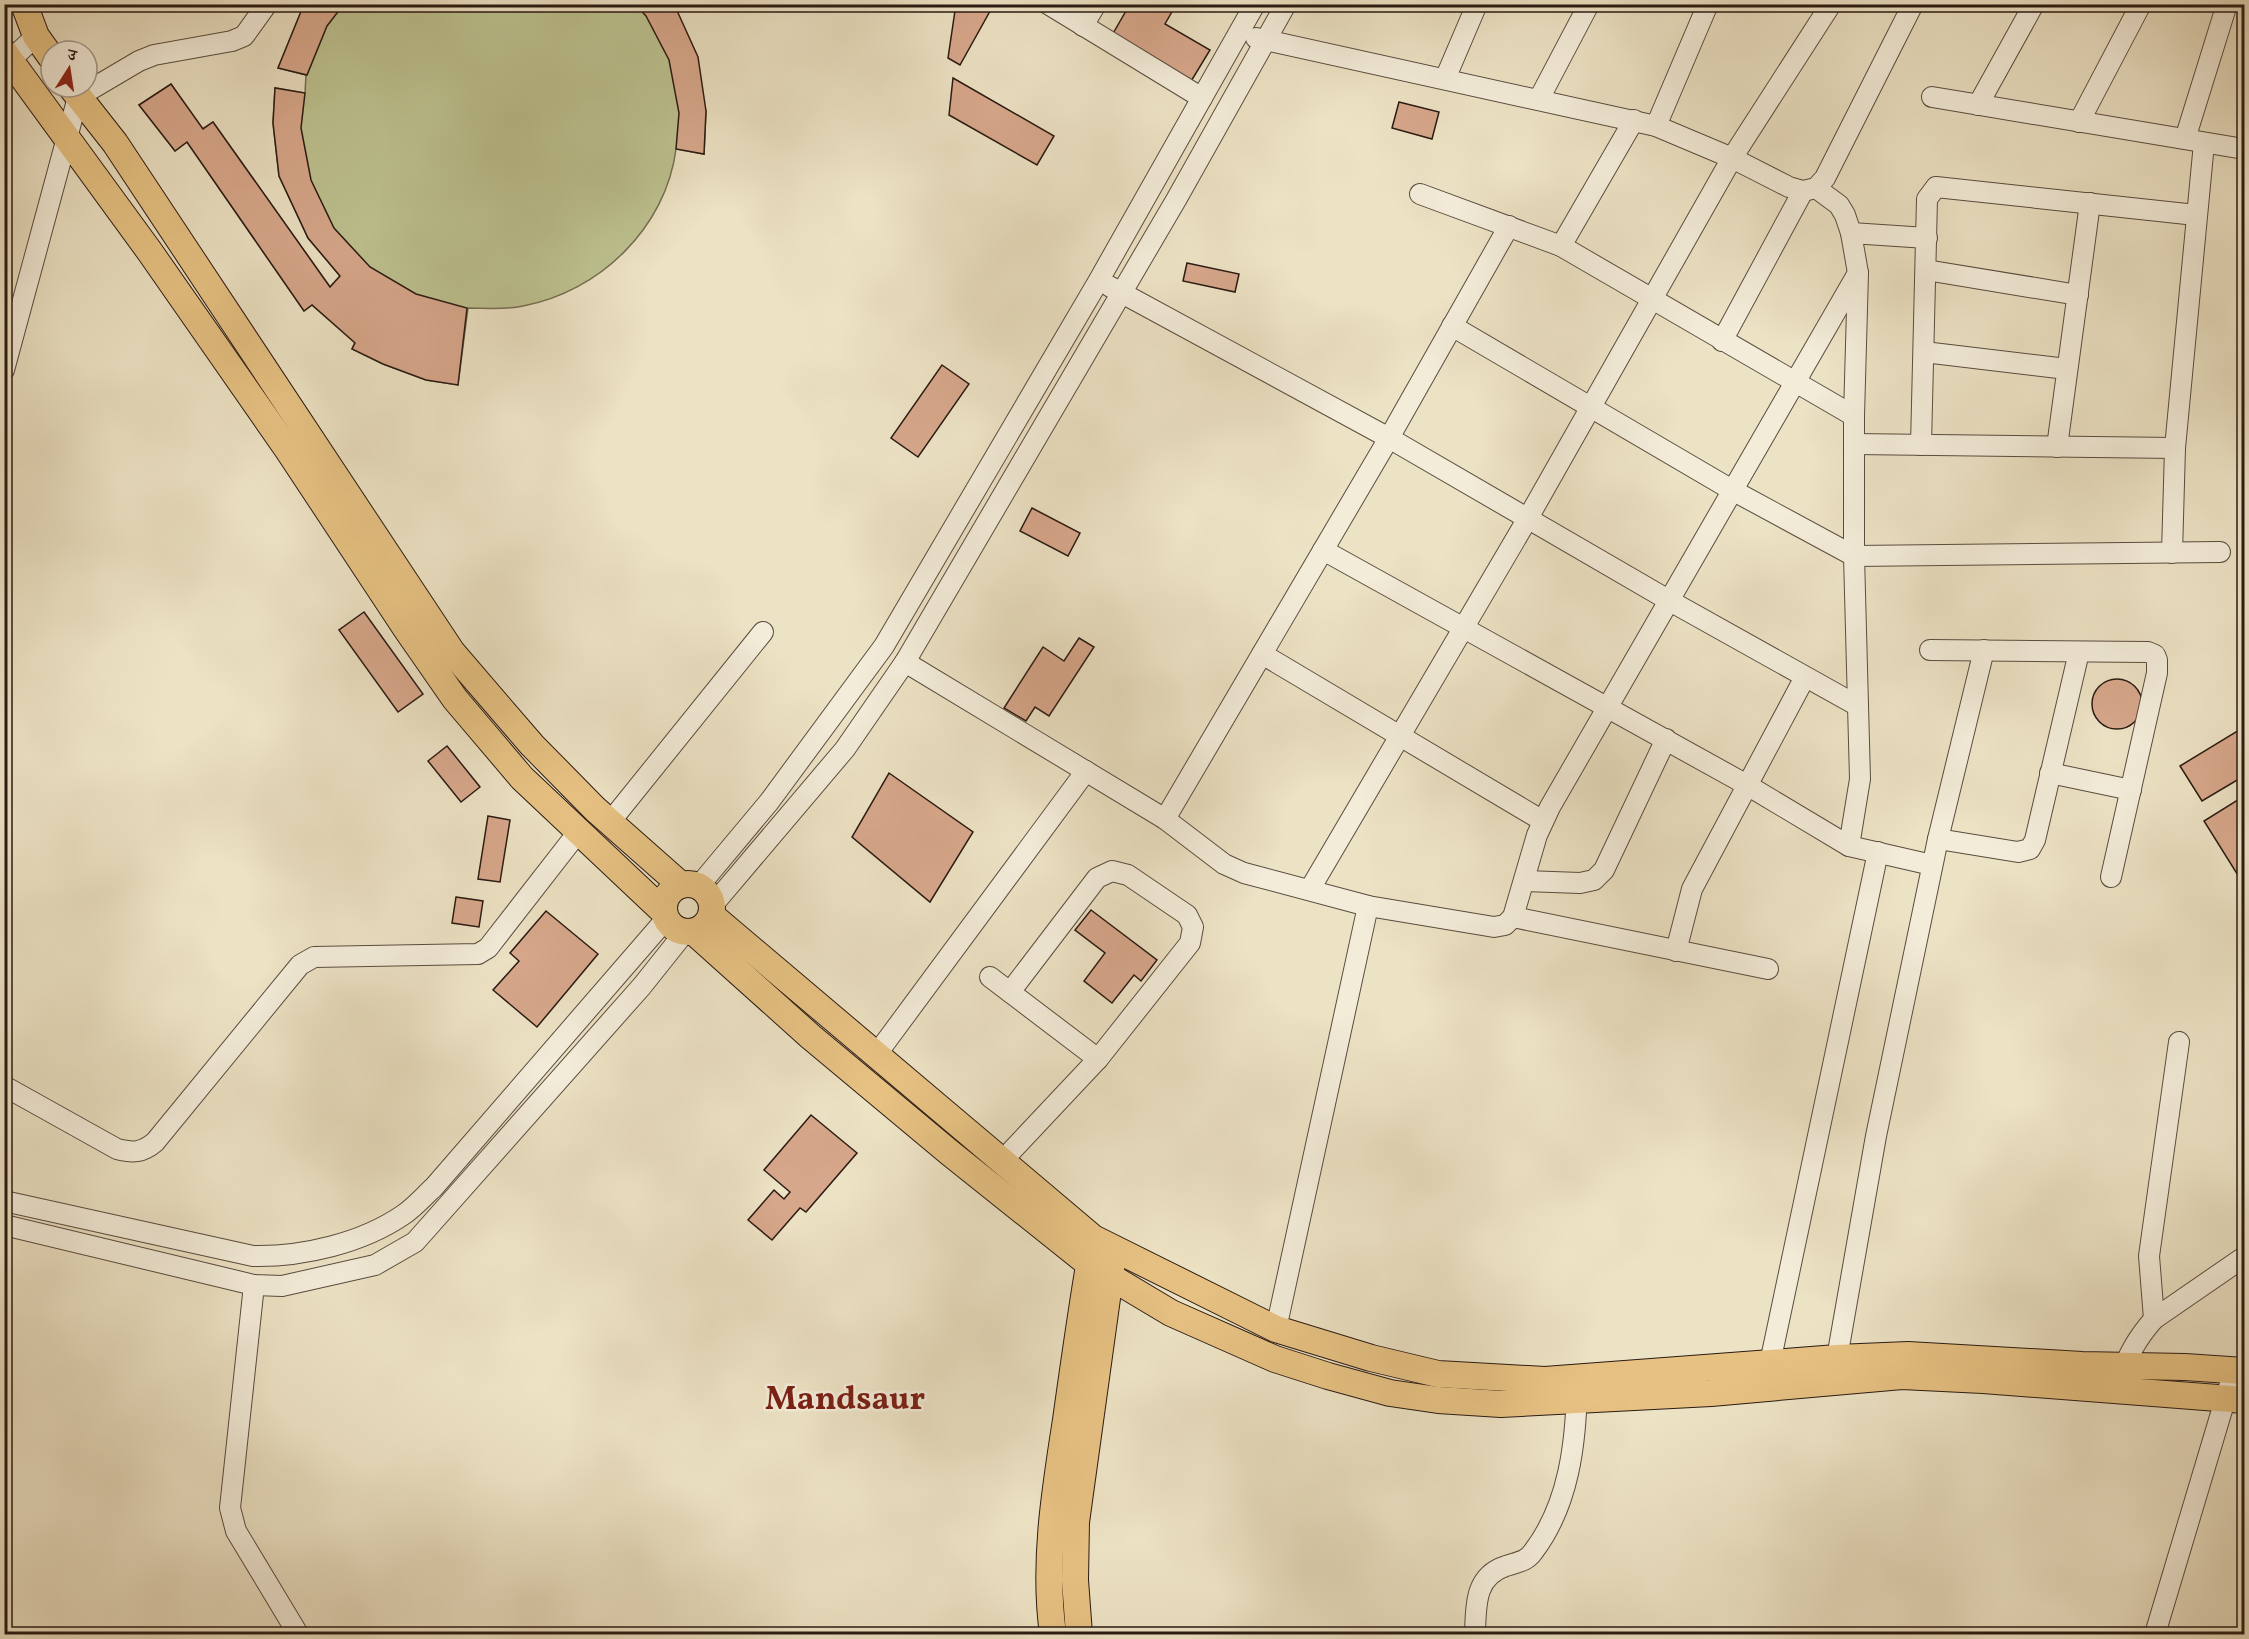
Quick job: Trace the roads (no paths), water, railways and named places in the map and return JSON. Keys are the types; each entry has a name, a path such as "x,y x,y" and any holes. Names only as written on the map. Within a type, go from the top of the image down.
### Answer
{"main road":[{"path":"24,4 39,40"},
{"path":"6,60 67,137 288,450 455,699 522,778 579,831 689,911 876,1055 1104,1244 1276,1329 1371,1359 1438,1374 1545,1380 1577,1389 1711,1393 1902,1376 2235,1399"},
{"path":"80,99 115,143 452,652 532,745 610,822 689,911 811,1038 950,1153 1099,1270 1171,1313 1275,1359 1390,1393 1438,1400 1501,1404 1577,1389 1770,1363 1837,1358 1908,1355 2239,1370"},
{"path":"1053,1635 1050,1615 1050,1563 1056,1485 1104,1244"},
{"path":"1079,1635 1075,1580 1076,1522 1099,1270"}],"street":[{"path":"99,80 154,55 232,41 244,36 267,4"},
{"path":"1048,4 1202,98"},
{"path":"1083,26 1096,4"},
{"path":"4,1225 254,1285 282,1286 375,1265 415,1242 642,986 689,911 884,646 1099,280 1255,4"},
{"path":"4,1201 253,1256 283,1256 364,1237 404,1215 434,1187 689,911 845,749 906,662 1176,200 1286,4"},
{"path":"1445,80 1477,4"},
{"path":"1539,99 1589,4"},
{"path":"1656,126 1708,4"},
{"path":"1310,889 1528,518 1732,158 1832,4"},
{"path":"1722,341 1809,190 1825,178 1914,4"},
{"path":"1978,105 2034,4"},
{"path":"2079,122 2141,4"},
{"path":"2185,139 2227,4"},
{"path":"1238,33 1656,126 1732,158 1789,187 1809,190 1839,205 1851,233 1858,273 1854,416 1854,556 1860,779 1849,846"},
{"path":"6,60 36,36"},
{"path":"1932,97 2244,149"},
{"path":"4,370 67,137 74,99"},
{"path":"1561,246 1634,120"},
{"path":"2172,553 2175,448 2204,143"},
{"path":"1921,445 1928,199 1936,187 2196,215"},
{"path":"1420,194 1561,246 1854,416"},
{"path":"2057,447 2090,203"},
{"path":"1165,819 1389,438 1509,226"},
{"path":"1851,233 1927,238"},
{"path":"1926,270 2078,295"},
{"path":"906,662 1165,819 1224,864 1244,873 1368,906 1494,927 1505,925 1513,917 1543,821 1858,273"},
{"path":"1099,280 1389,438 1670,601 1857,706"},
{"path":"1452,326 1732,490 1854,556 2220,552"},
{"path":"1924,352 2067,369"},
{"path":"1854,444 2175,448"},
{"path":"1323,550 1747,784 1849,846 1932,865"},
{"path":"610,822 763,632"},
{"path":"1930,650 2148,652 2155,655 2157,673 2112,877"},
{"path":"1837,1358 1876,1136 1932,865 1984,650"},
{"path":"1938,839 2018,852 2030,849 2079,652"},
{"path":"1262,654 1543,821"},
{"path":"1676,951 1692,889 1805,677"},
{"path":"1525,880 1580,884 1594,880 1604,870 1666,739"},
{"path":"876,1055 1086,771"},
{"path":"2050,773 2131,790"},
{"path":"4,1086 117,1149 132,1153 145,1150 156,1142 300,965 314,957 478,954 488,948 579,831"},
{"path":"1770,1363 1878,852"},
{"path":"1002,1161 1098,1059 1190,943 1193,927 1186,915 1128,875 1112,871 1097,878 1010,992"},
{"path":"1276,1329 1368,906"},
{"path":"1513,917 1768,969"},
{"path":"990,977 1098,1059"},
{"path":"2154,1319 2150,1256 2179,1042"},
{"path":"364,1237 375,1265"},
{"path":"282,1286 283,1256"},
{"path":"2116,1391 2124,1366 2142,1332 2154,1319 2244,1257"},
{"path":"254,1285 230,1508 236,1531 298,1635"},
{"path":"2155,1635 2235,1399 2239,1370"},
{"path":"1475,1635 1476,1602 1480,1586 1496,1569 1522,1562 1533,1553 1564,1491 1569,1474 1577,1389"}],"district":[{"name":"Mandsaur","path":"845,1401"}]}
